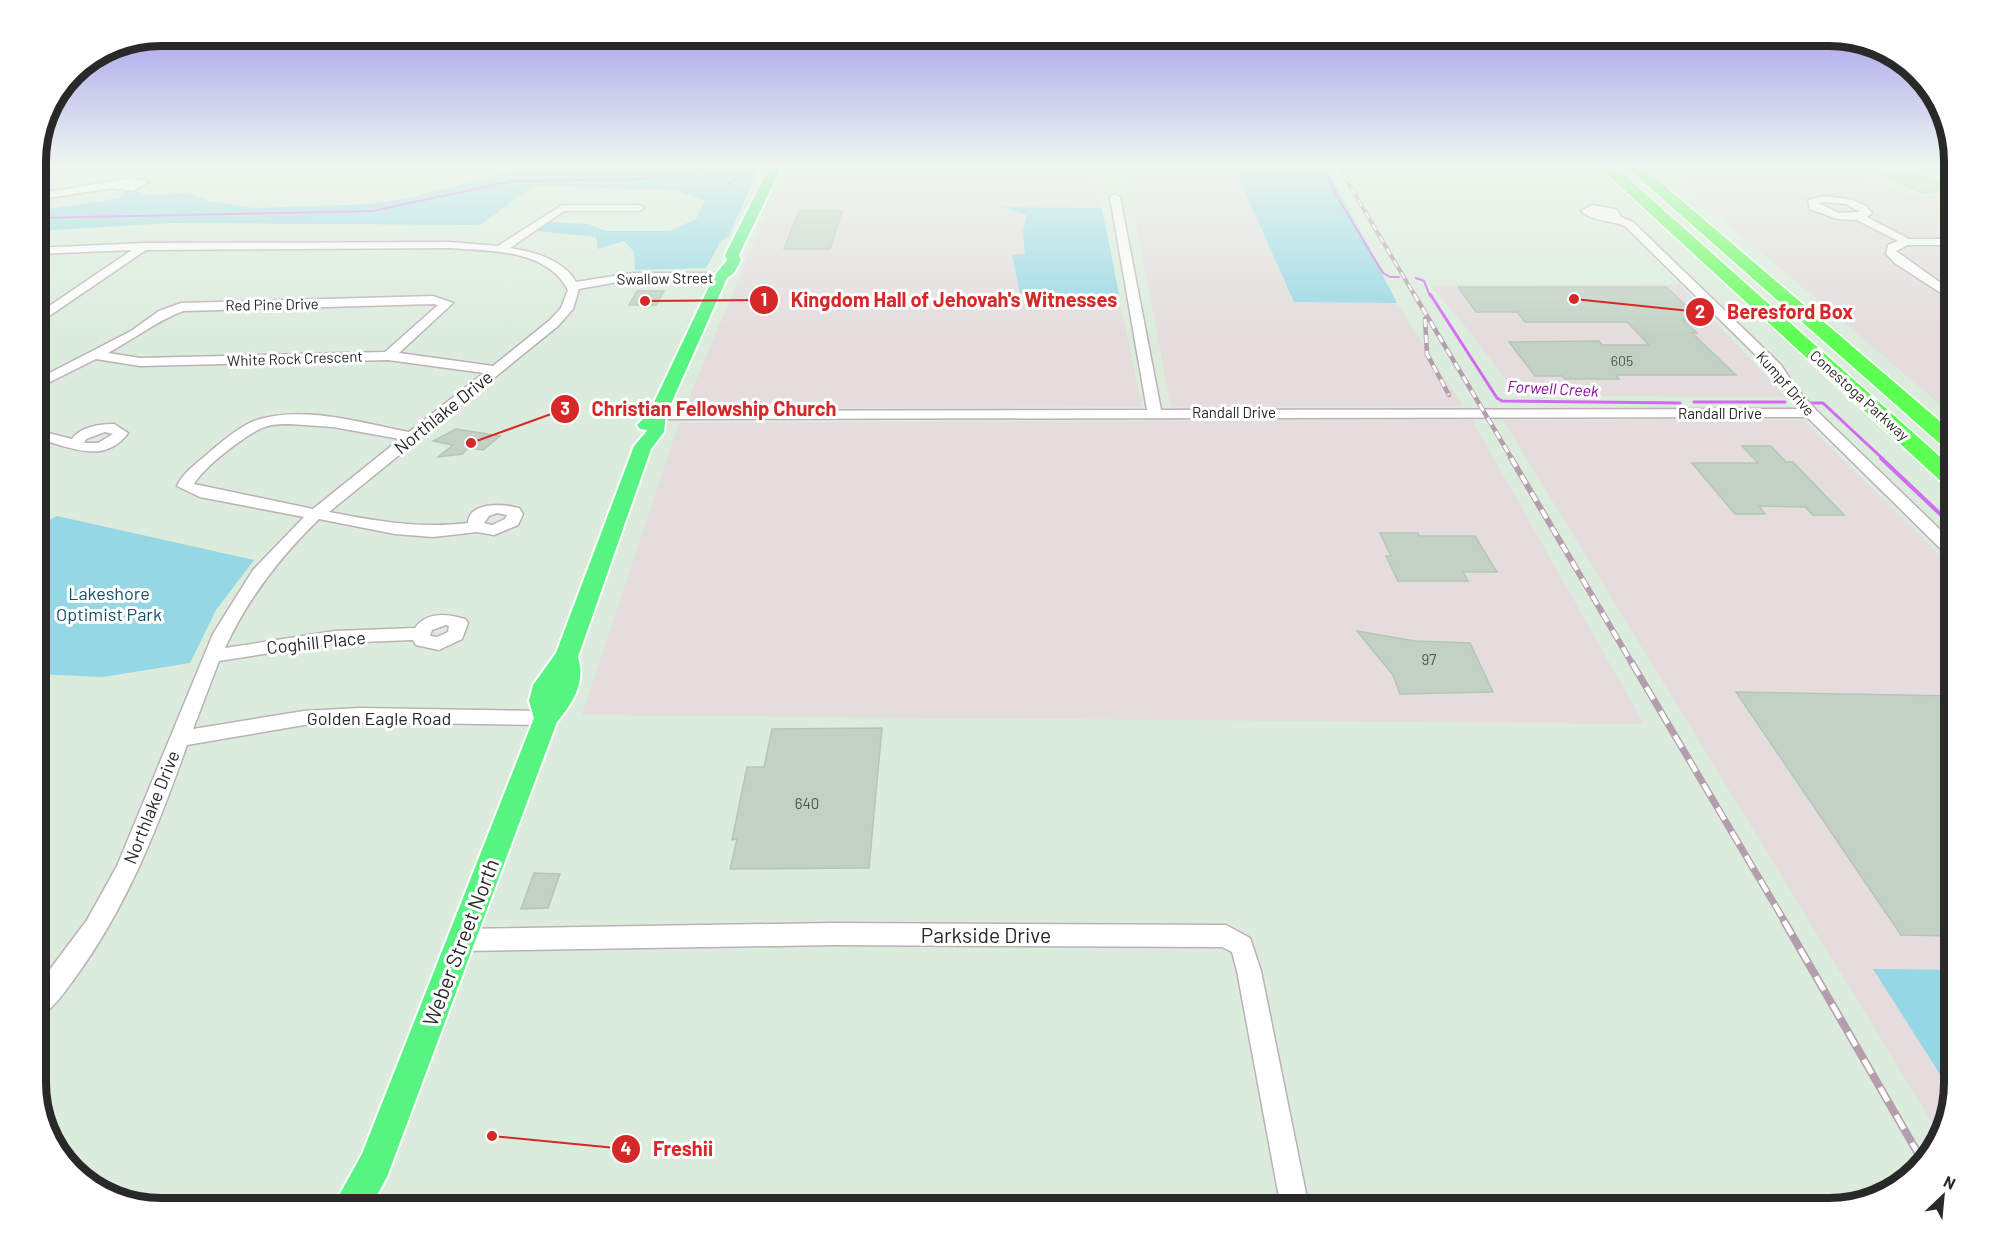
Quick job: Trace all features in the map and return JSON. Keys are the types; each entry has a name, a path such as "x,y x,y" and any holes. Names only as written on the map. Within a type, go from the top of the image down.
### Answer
{"highway":[{"name":"Conestoga Parkway","path":"1667,222 1944,472"},
{"name":"Conestoga Parkway","path":"1697,222 1944,435"}],"main road":[{"name":"Weber Street North","path":"356,1198 375,1165 546,718 559,702 568,683 571,668 566,657 643,446 651,441 657,427 657,415 721,276 734,260 732,255 748,222"},
{"name":"Weber Street North","path":"369,1198 375,1165"}],"street":[{"path":"499,250 541,222"},
{"path":"1120,222 1154,412"},
{"name":"Kumpf Drive","path":"1624,222 1629,224 1761,352 1811,413 1944,542"},
{"path":"1869,222 1907,242"},
{"path":"1944,242 1907,242 1892,247 1893,257 1944,291"},
{"path":"47,250 145,246 431,244 499,250 550,263 567,276 573,286"},
{"path":"47,313 145,246"},
{"name":"Swallow Street","path":"573,286 633,276 721,276"},
{"name":"Northlake Drive","path":"47,992 77,954 109,906 165,778 178,739 212,656 232,615 255,580 289,539 316,514 554,323 567,309 573,286"},
{"name":"Red Pine Drive","path":"47,379 135,334 164,314 182,307 433,300 447,303 388,356"},
{"name":"White Rock Crescent","path":"94,355 140,362 388,356 495,370"},
{"name":"Randall Drive","path":"657,415 1154,412 1811,413"},
{"path":"412,437 308,420 264,422 255,426 204,466 188,479 185,486 200,492 395,529 433,532 477,527"},
{"path":"47,437 76,444"},
{"name":"Coghill Place","path":"212,656 335,637 420,634"},
{"name":"Golden Eagle Road","path":"178,739 304,718 360,715 546,718"},
{"name":"Parkside Drive","path":"461,940 832,934 1226,936 1242,946 1249,971 1293,1198"}],"shaded area":[{"path":"763,222 1103,222 1142,407 684,409"},
{"path":"1136,222 1259,222 1294,302 1397,303 1463,406 1171,407"},
{"path":"1726,222 1944,222 1944,408"},
{"path":"1679,284 1786,397 1518,396 1474,337 1430,285"},
{"path":"1472,420 1644,724 582,715 679,423"},
{"path":"1503,420 1803,420 1944,559 1944,1097 1935,1128"}],"green space":[{"path":"47,222 485,222 475,225 172,223 47,230"},
{"path":"550,222 588,224 605,231 670,231 689,222 735,222 729,236 721,241 706,268 635,270 634,252 624,241 598,249 596,237 535,231"},
{"path":"1025,222 1105,222 1119,294 1020,294 1012,255 1025,254 1023,231"},
{"path":"1258,222 1355,222 1397,303 1294,302"},
{"name":"Lakeshore Optimist Park","path":"57,516 254,560 216,610 190,663 103,677 47,674 47,521"},
{"path":"1873,969 1944,970 1944,1080"}],"building":[{"path":"795,222 839,222 830,249 784,249"},
{"path":"1458,287 1666,287 1702,320 1683,320 1697,333 1692,333 1736,375 1616,375 1619,379 1565,379 1562,376 1535,376 1509,342 1599,341 1602,345 1649,345 1627,322 1525,322 1517,312 1476,312"},
{"path":"637,291 664,291 656,305 629,305"},
{"path":"456,429 500,436 483,450 469,448 462,454 438,457 453,445 433,441"},
{"path":"1742,446 1771,446 1786,462 1793,462 1844,515 1813,515 1805,507 1759,506 1765,514 1735,514 1692,463 1758,463"},
{"path":"1380,533 1475,536 1497,572 1463,572 1468,581 1398,581 1386,556 1391,556"},
{"path":"1357,631 1415,641 1470,643 1493,692 1400,694 1393,675"},
{"path":"1736,692 1944,696 1944,936 1901,935"},
{"path":"882,728 869,868 730,869 737,839 732,840 747,767 764,767 772,729"},
{"path":"534,873 560,874 548,908 521,909"}],"waterway":[{"name":"Forwell Creek","path":"1352,222 1383,273 1390,277 1399,277"},
{"name":"Forwell Creek","path":"1416,278 1424,281 1430,296"},
{"name":"Forwell Creek","path":"1430,294 1497,398 1502,401 1680,403"},
{"name":"Forwell Creek","path":"1694,402 1785,402"},
{"name":"Forwell Creek","path":"1811,403 1823,403 1883,459"},
{"name":"Forwell Creek","path":"1881,458 1944,518"}],"railway":[{"path":"1371,222 1415,296"},
{"path":"1414,294 1512,459"},
{"path":"1425,319 1427,354 1449,395"},
{"path":"1511,458 1633,665"},
{"path":"1632,663 1785,922"},
{"path":"1784,921 1919,1155"}],"place":[{"name":"Beresford Box","path":"1574,299"},
{"name":"Kingdom Hall of Jehovah's Witnesses","path":"645,301"},
{"name":"Christian Fellowship Church","path":"471,443"},
{"name":"Freshii","path":"492,1136"}]}
